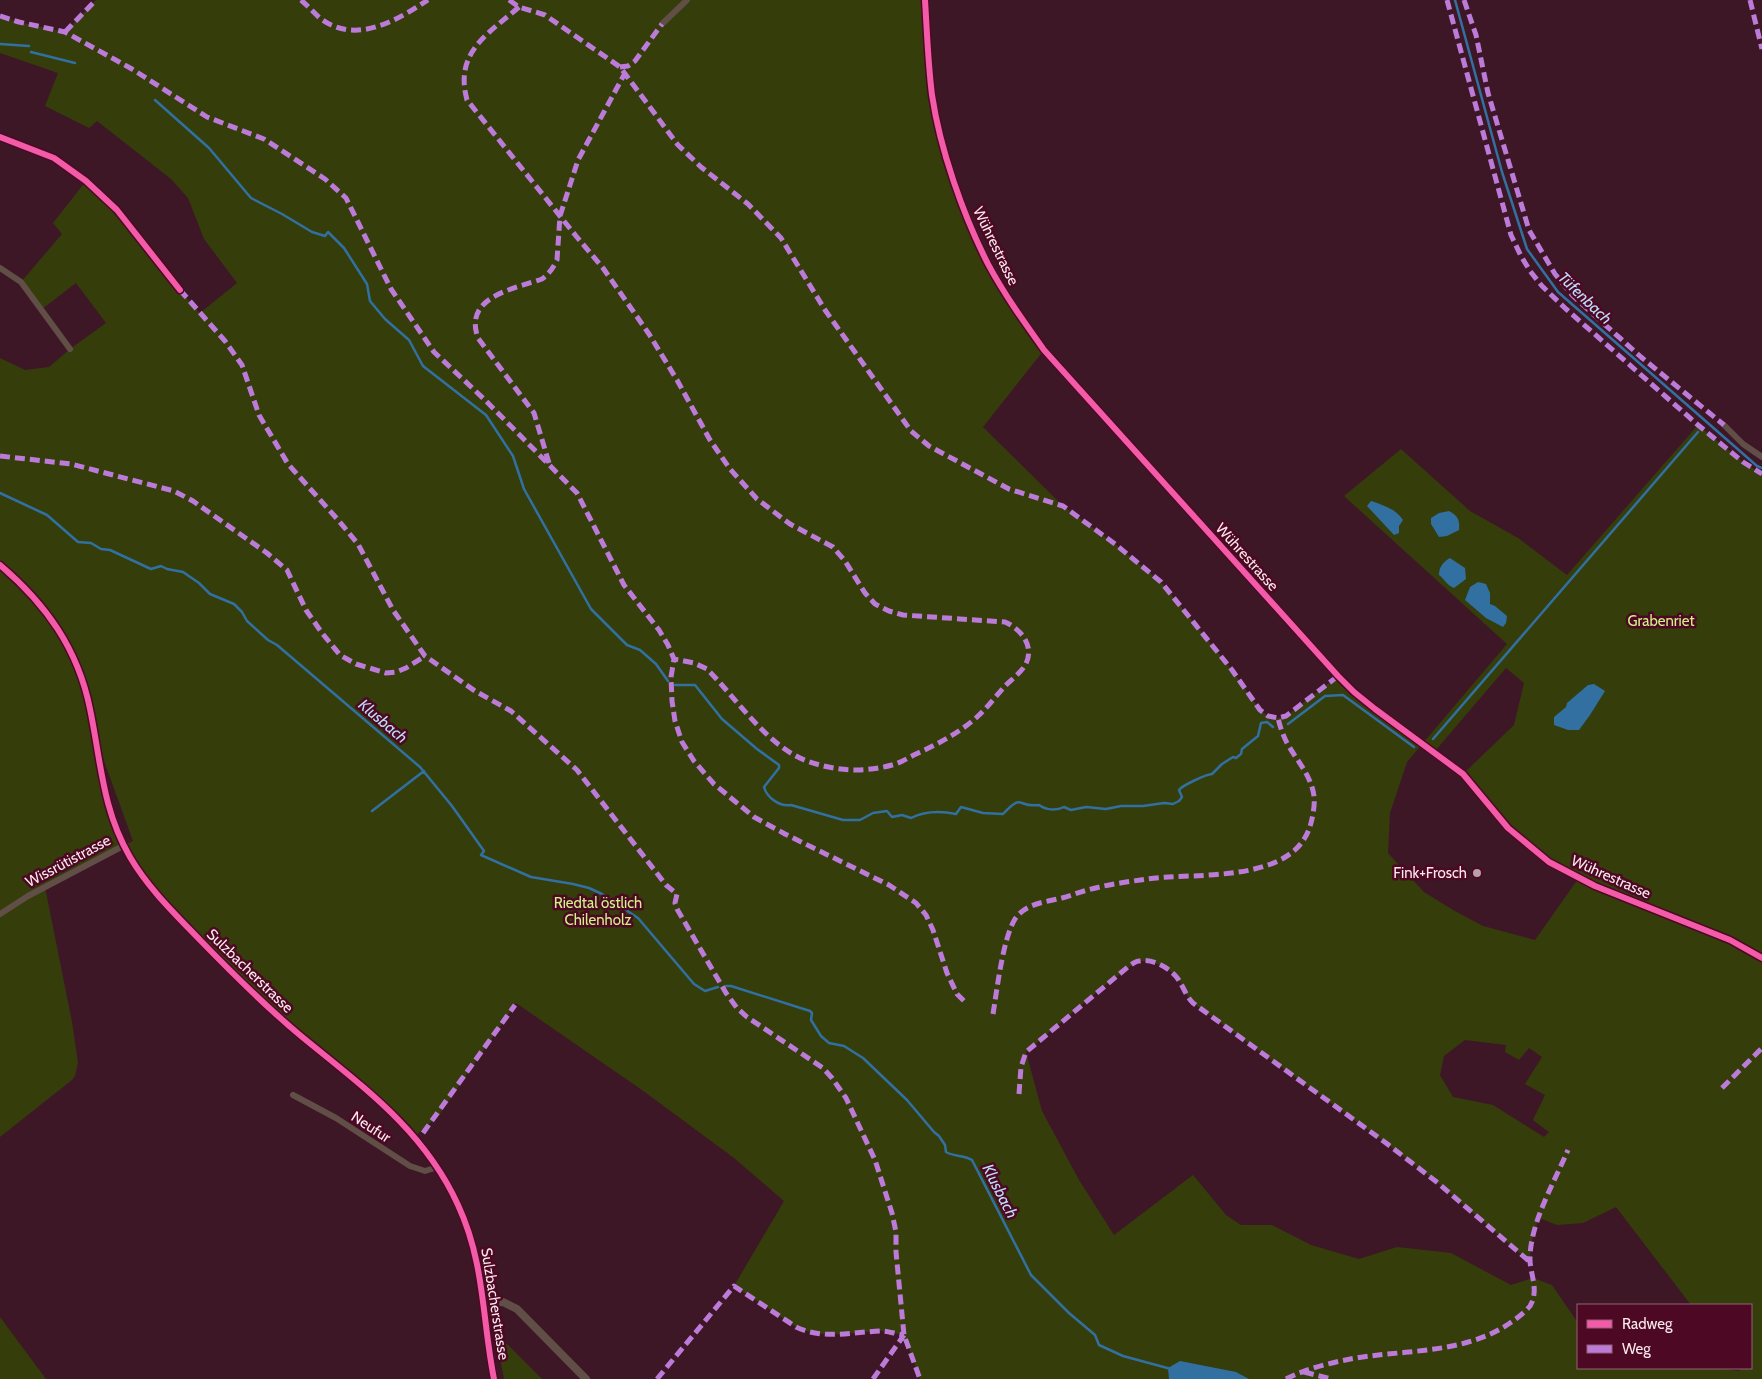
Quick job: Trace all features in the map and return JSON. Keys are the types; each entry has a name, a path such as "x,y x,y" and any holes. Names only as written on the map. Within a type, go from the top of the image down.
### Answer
{"street":[{"path":"662,24 687,0"},
{"name":"Wührestrasse","path":"925,0 932,95 949,167 967,218 988,263 1010,301 1044,350 1338,676 1374,708 1463,774 1508,828 1523,841 1549,862 1579,879 1723,937 1762,958"},
{"path":"0,136 54,158 86,182 117,210 180,290"},
{"path":"0,268 20,282 70,349"},
{"path":"1724,424 1743,444 1762,457"},
{"name":"Sulzbacherstrasse","path":"0,565 24,586 41,605 66,642 78,668 90,710 104,795 111,817 124,846 142,875 156,894 221,962 278,1017 391,1111 415,1136 438,1167 467,1225 480,1272 494,1379"},
{"name":"Wissrütistrasse","path":"0,914 28,896 124,846"},
{"name":"Neufur","path":"293,1094 336,1118 410,1166 425,1171 438,1167"},
{"path":"484,1304 503,1302 517,1309 586,1379"}],"green space":[{"path":"96,0 925,0 932,95 949,167 988,263 1044,350 983,427 1063,506 1115,544 1161,582 1232,670 1260,710 1268,716 1278,718 1286,716 1338,676 1423,743 1507,644 1344,496 1401,449 1470,511 1518,538 1567,575 1698,425 1743,462 1762,474 1762,1379 920,1379 904,1335 886,1331 827,1334 806,1331 796,1327 734,1286 784,1201 734,1158 642,1090 516,1003 439,1115 415,1136 272,1011 182,922 123,846 45,887 72,1022 78,1063 72,1080 0,1137 0,358 25,370 49,367 106,323 76,283 42,309 21,282 62,234 53,223 86,181 117,210 200,313 237,283 204,239 188,198 171,179 97,121 89,128 45,106 58,73 0,53 0,16 65,32","holes":["1506,668 1524,683 1514,725 1463,774 1523,841 1578,879 1535,940 1483,926 1453,910 1424,892 1388,853 1390,813 1407,762 1423,743 1435,751","95,736 133,841 124,845 100,771","1138,961 1149,962 1165,968 1178,979 1193,1003 1386,1143 1438,1183 1530,1262 1531,1244 1539,1218 1557,1225 1583,1223 1616,1207 1690,1304 1752,1304 1752,1369 1739,1369 1740,1371 1723,1369 1577,1369 1577,1322 1552,1285 1533,1278 1511,1285 1451,1253 1397,1247 1359,1259 1311,1245 1272,1225 1241,1225 1226,1215 1193,1175 1114,1235 1079,1180 1042,1111 1026,1052 1104,986","1465,1040 1506,1045 1505,1052 1519,1060 1529,1048 1542,1057 1525,1084 1545,1095 1533,1120 1549,1132 1544,1137 1493,1105 1453,1097 1440,1075 1444,1056"]},
{"path":"0,1317 46,1379 0,1379"},
{"path":"498,1335 542,1379 504,1379 498,1347"}],"water":[{"path":"1371,501 1389,508 1400,516 1403,520 1399,526 1399,533 1394,535 1367,506"},
{"path":"1449,511 1458,519 1459,530 1447,536 1439,537 1431,524 1431,518 1439,513"},
{"path":"1450,558 1465,568 1466,579 1454,588 1439,575 1442,565"},
{"path":"1478,582 1486,584 1490,593 1490,604 1507,616 1503,627 1486,618 1465,600 1470,587"},
{"path":"1594,684 1605,691 1579,730 1568,730 1554,725 1554,717 1566,707 1567,703 1588,685"},
{"path":"1180,1361 1236,1372 1249,1379 1169,1379 1168,1368"}],"waterway":[{"name":"Tüfenbach","path":"1455,0 1502,172 1527,249 1558,292 1757,466 1762,468"},
{"path":"0,44 29,46"},
{"path":"31,52 75,63"},
{"path":"155,100 209,148 251,198 312,232 325,236 328,232 344,248 367,284 370,301 385,319 409,340 423,366 486,415 513,456 524,489 591,609 627,645 640,650 656,664 668,681"},
{"path":"1433,739 1698,432"},
{"name":"Klusbach","path":"0,493 47,515 78,542 91,543 101,549 110,550 151,569 161,566 183,572 199,583 210,594 234,604 247,621 268,640 277,645 420,767 452,806 484,851 481,855 531,877 573,884 602,894 638,918 694,984 705,991 718,987"},
{"path":"675,685 695,685 722,719 779,765 779,768 764,787 771,798 783,805 791,805 843,820 860,820 873,813 887,811 892,817 902,815 911,818 933,812 956,814 961,807 983,813 1003,814 1018,802 1051,809 1064,807 1071,810 1086,807 1106,809 1121,806 1173,804 1182,797 1179,790 1181,788 1194,780 1212,774 1222,764 1241,754 1242,749 1258,736 1261,723 1267,722 1273,727"},
{"path":"1288,724 1325,696 1343,695 1414,747"},
{"path":"372,811 424,771"},
{"name":"Klusbach","path":"726,986 810,1011 812,1013 811,1020 821,1036 829,1043 844,1046 863,1058 907,1100 939,1136 945,1145 946,1152 972,1160 1031,1275 1069,1313 1095,1335 1099,1345 1123,1356 1171,1369"}],"marked path":[{"path":"65,32 96,0"},
{"path":"301,0 321,19 349,30 363,30 390,22 428,0"},
{"path":"509,0 519,7 545,15 620,67 678,145 701,167 748,204 781,238 825,310 911,431 929,446 1009,489 1063,506 1115,544 1161,582 1232,670 1260,710 1268,716 1278,718 1286,716 1338,676"},
{"path":"1447,0 1511,235 1530,271 1542,286 1566,309 1698,425 1743,462 1762,474"},
{"path":"1464,0 1476,35 1488,93 1529,230 1555,274 1573,296 1641,357 1724,425"},
{"path":"1750,0 1762,49"},
{"path":"519,7 476,46 465,69 464,83 467,100 603,268 649,334 710,440 730,469 757,499 790,524 833,547 845,561 865,593 875,604 903,615 1005,622 1022,635 1026,641 1029,654 1022,670 981,713 963,728 898,763 881,768 860,770 828,767 792,754 779,745 753,721 707,669 694,663 674,659"},
{"path":"0,16 65,32 132,69 207,117 264,139 325,179 346,198 391,289 434,352 484,399 577,493 624,585 659,630 668,645 674,659 671,677 675,721 682,742 694,761 714,784 754,817 889,885 916,903 926,915 947,973 957,994 964,1001"},
{"path":"620,67 628,66 635,61 662,24"},
{"path":"549,463 534,413 478,338 475,324 478,313 484,304 493,297 542,279 554,266 557,260 560,216 578,160 625,73"},
{"path":"180,290 225,341 242,365 259,415 288,464 358,544 393,610 425,656 475,691 511,711 577,770 666,885 677,894 675,903 677,909 726,993 737,1008 747,1017 823,1068 846,1098 875,1160 892,1213 896,1232 896,1252 904,1335 920,1379"},
{"path":"0,456 71,464 174,491 193,501 267,553 287,570 306,610 340,655 356,664 386,673 406,668 425,656"},
{"path":"993,1014 1007,938 1015,919 1030,906 1115,884 1167,877 1241,872 1265,866 1286,857 1301,843 1311,823 1314,796 1310,781 1287,743 1278,718"},
{"path":"1019,1094 1021,1067 1026,1052 1129,966 1138,961 1150,961 1166,968 1175,975 1193,1003 1386,1143 1438,1183 1530,1262"},
{"path":"423,1133 515,1005"},
{"path":"1722,1088 1762,1048"},
{"path":"1286,1379 1316,1367 1350,1359 1443,1348 1460,1344 1494,1332 1520,1315 1530,1306 1534,1295 1530,1261 1531,1247 1538,1219 1568,1150"},
{"path":"657,1379 734,1286 796,1327 806,1331 827,1334 886,1331 904,1335"},
{"path":"873,1379 904,1335"},
{"path":"1304,1372 1331,1379"}],"cycle path":[{"path":"925,0 932,95 941,137 961,203 988,264 1007,297 1044,350 1338,676 1375,709 1463,774 1508,828 1549,862 1595,886 1730,940 1762,958"},
{"path":"0,137 54,158 86,181 117,210 180,290"},
{"path":"0,565 17,580 46,612 68,647 85,687 113,821 137,868 162,900 224,965 301,1036 369,1092 410,1132 444,1178 458,1205 473,1248 482,1291 494,1379"}],"place":[{"name":"Fink+Frosch","path":"1477,873"}],"park label":[{"name":"Grabenriet","path":"1661,621"},
{"name":"Riedtal östlich Chilenholz","path":"598,912"}]}
